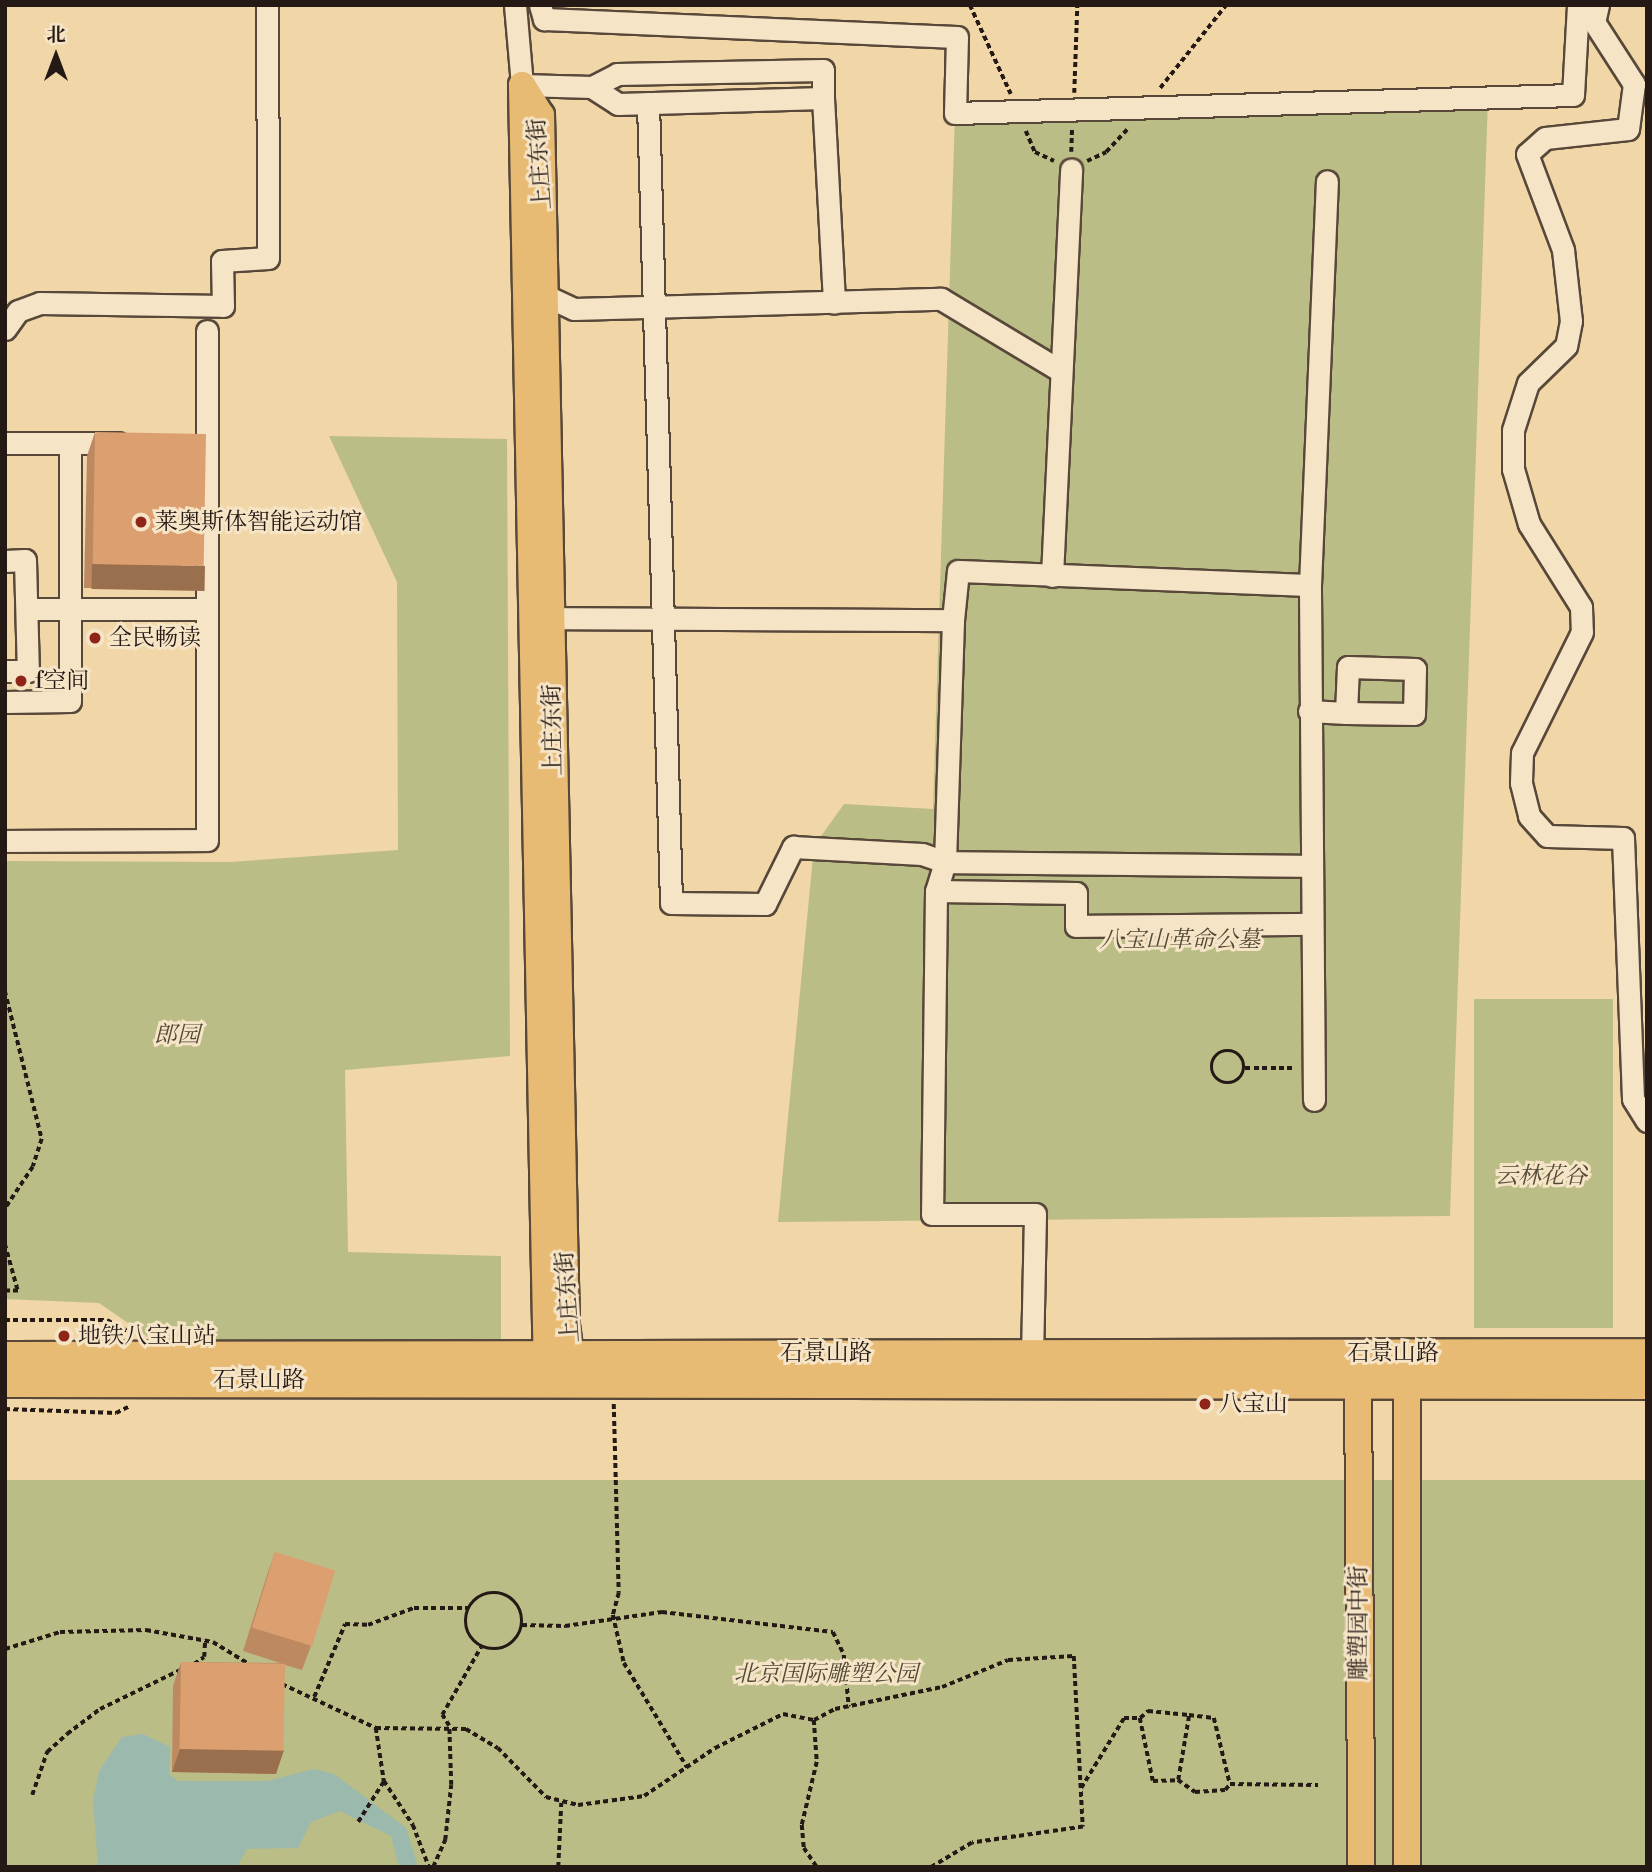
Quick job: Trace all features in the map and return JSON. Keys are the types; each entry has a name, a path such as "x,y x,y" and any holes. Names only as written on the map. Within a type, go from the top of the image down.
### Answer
{"highway":[{"name":"石景山路","path":"5,1382 1032,1353 1647,1354"},
{"name":"石景山路","path":"5,1357 165,1355 560,1368 613,1381 1357,1380 1647,1384"}],"main road":[{"name":"上庄东街","path":"522,85 541,115 544,295 542,618"},
{"name":"上庄东街","path":"522,85 566,1325 560,1368"},
{"name":"雕塑园中街","path":"1357,1380 1360,1867"},
{"name":"雕塑园中街","path":"1407,1381 1407,1867"}],"street":[{"path":"5,329 18,312 40,303 223,306 222,261 268,258 267,5"},
{"name":"上庄东街","path":"515,5 522,85"},
{"path":"540,5 544,19 957,37 955,113 1573,95 1578,5"},
{"path":"1598,5 1594,22 1634,84 1628,129 1545,138 1527,153 1563,250 1571,321 1566,346 1528,383 1513,430 1513,468 1529,524 1581,607 1582,632 1522,753 1521,783 1529,816 1547,836 1623,838 1633,1099 1647,1121"},
{"path":"522,85 592,87 617,74 822,70 834,303"},
{"path":"592,87 618,104 822,98"},
{"path":"648,103 657,306 662,620 671,903 765,904 793,847 922,854 945,862 1311,866"},
{"path":"1052,576 1071,169"},
{"path":"1314,1100 1310,585 1327,181"},
{"path":"544,295 573,309 941,299 1061,370"},
{"path":"5,841 207,839 207,331"},
{"path":"5,443 139,443"},
{"path":"180,443 208,443"},
{"path":"5,702 70,701 70,444"},
{"path":"5,561 25,560 28,670 5,670"},
{"path":"1032,1353 1035,1214 932,1214 936,891 945,862 953,620 958,571 1310,585"},
{"path":"27,609 207,609"},
{"path":"542,618 953,620"},
{"path":"1309,711 1346,713"},
{"path":"936,891 1076,893 1076,926 1312,924"}],"path":[{"path":"1071,169 1077,5"},
{"path":"5,991 42,1139 33,1167 5,1209"},
{"path":"1231,1051 1245,1068 1238,1080 1228,1083 1214,1076 1212,1065 1220,1053 1231,1051"},
{"path":"1245,1068 1314,1068"},
{"path":"5,1244 18,1291 5,1291"},
{"path":"5,1320 107,1320 165,1355"},
{"path":"613,1381 619,1593 613,1615 624,1663 687,1767"},
{"path":"314,1697 345,1624 368,1625 414,1608 468,1608 483,1595 503,1594 518,1606 522,1625 507,1647 481,1647"},
{"path":"468,1608 466,1627 481,1647"},
{"path":"522,1625 565,1626 613,1615 662,1612 833,1632 844,1655 849,1707"},
{"path":"5,1649 60,1632 106,1629 205,1640 260,1670"},
{"path":"32,1795 47,1752 100,1709 204,1657 205,1640"},
{"path":"431,1867 445,1840 451,1785 449,1726 442,1715 446,1701 481,1647"},
{"path":"272,1681 314,1697 376,1728 449,1726 487,1741 546,1797 561,1803 632,1799 783,1714 814,1720 849,1707 942,1687 1008,1660 1074,1656 1083,1827 972,1843 932,1867"},
{"path":"1081,1790 1124,1718 1140,1718 1148,1711 1214,1718 1230,1784"},
{"path":"1178,1780 1189,1715"},
{"path":"1140,1718 1153,1781 1178,1780 1195,1792 1225,1790 1230,1784"},
{"path":"814,1720 817,1762 802,1825 804,1848 817,1867"},
{"path":"376,1728 384,1782 413,1825 431,1867"},
{"path":"359,1821 384,1782"},
{"path":"1230,1784 1318,1785"},
{"path":"558,1867 561,1803"}],"green space":[{"name":"八宝山革命公墓","path":"1488,98 1450,1216 778,1222 814,846 844,804 933,809 955,113"},
{"name":"郎园","path":"329,436 507,439 510,1056 345,1070 348,1252 501,1256 501,1344 151,1339 99,1303 5,1299 5,861 230,862 398,850 397,582"},
{"name":"云林花谷","path":"1474,999 1613,999 1613,1328 1474,1328"},
{"name":"北京国际雕塑公园","path":"5,1480 1647,1480 1647,1867 5,1867"}],"shaded area":[{"path":"143,1734 170,1747 169,1774 178,1781 267,1781 314,1769 334,1774 406,1828 418,1867 399,1867 391,1836 340,1811 311,1822 298,1848 247,1849 237,1867 98,1867 93,1801 99,1771 122,1737"}],"building":[{"name":"莱奥斯体智能运动馆","path":"95,432 206,434 204,566 93,564"},
{"path":"275,1552 335,1570 312,1646 252,1628"},
{"path":"181,1662 285,1664 283,1751 179,1749"}],"place":[{"name":"莱奥斯体智能运动馆","path":"141,522"},
{"name":"全民畅读","path":"95,638"},
{"name":"f空间","path":"21,681"},
{"name":"地铁八宝山站","path":"64,1336"},
{"name":"八宝山","path":"1205,1404"}]}
